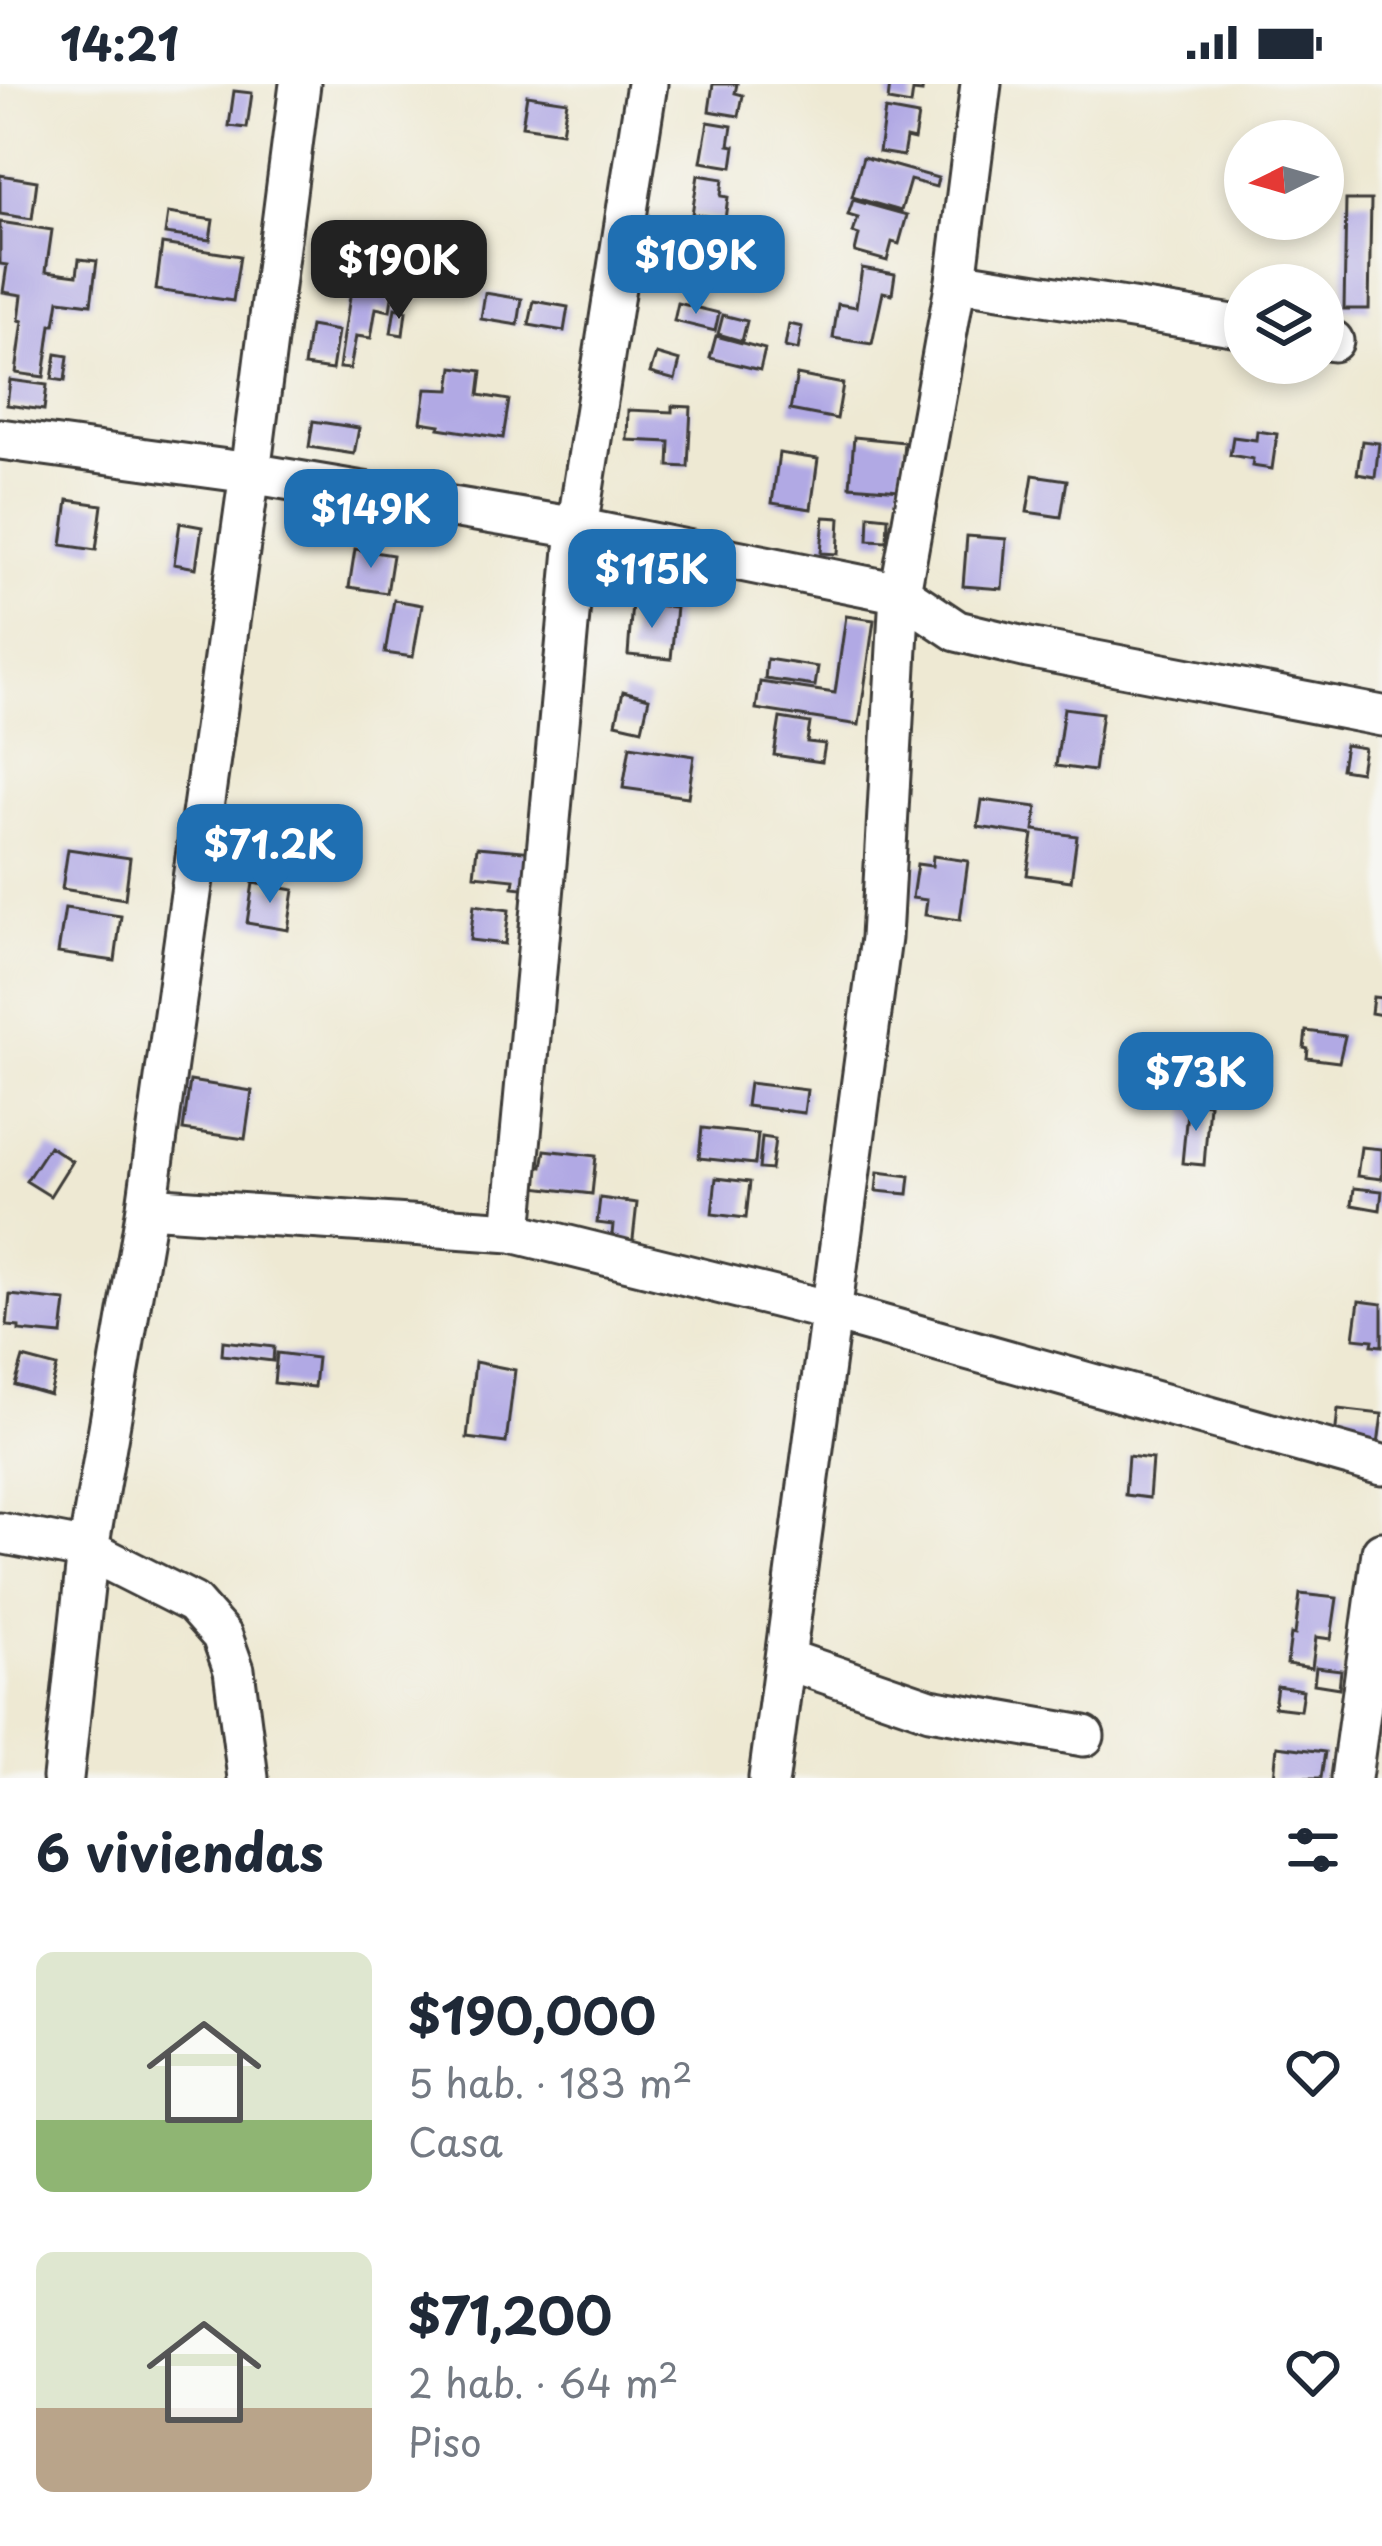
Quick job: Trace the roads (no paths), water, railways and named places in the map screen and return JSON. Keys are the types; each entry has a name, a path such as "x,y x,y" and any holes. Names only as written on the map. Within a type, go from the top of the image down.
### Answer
{"street":[{"path":"63,1778 88,1550 147,1207 300,84"},
{"path":"512,1232 577,528 647,84"},
{"path":"769,1778 881,938 899,593 956,281 980,84"},
{"path":"956,281 1224,324"},
{"path":"0,439 250,473 577,528 899,593 957,631 1028,649 1382,716"},
{"path":"147,1207 512,1232 831,1311 1382,1466"},
{"path":"0,1534 88,1550 193,1603 222,1636 233,1670 248,1778"},
{"path":"1352,1778 1382,1552"},
{"path":"785,1658 930,1709 1084,1736"}]}
